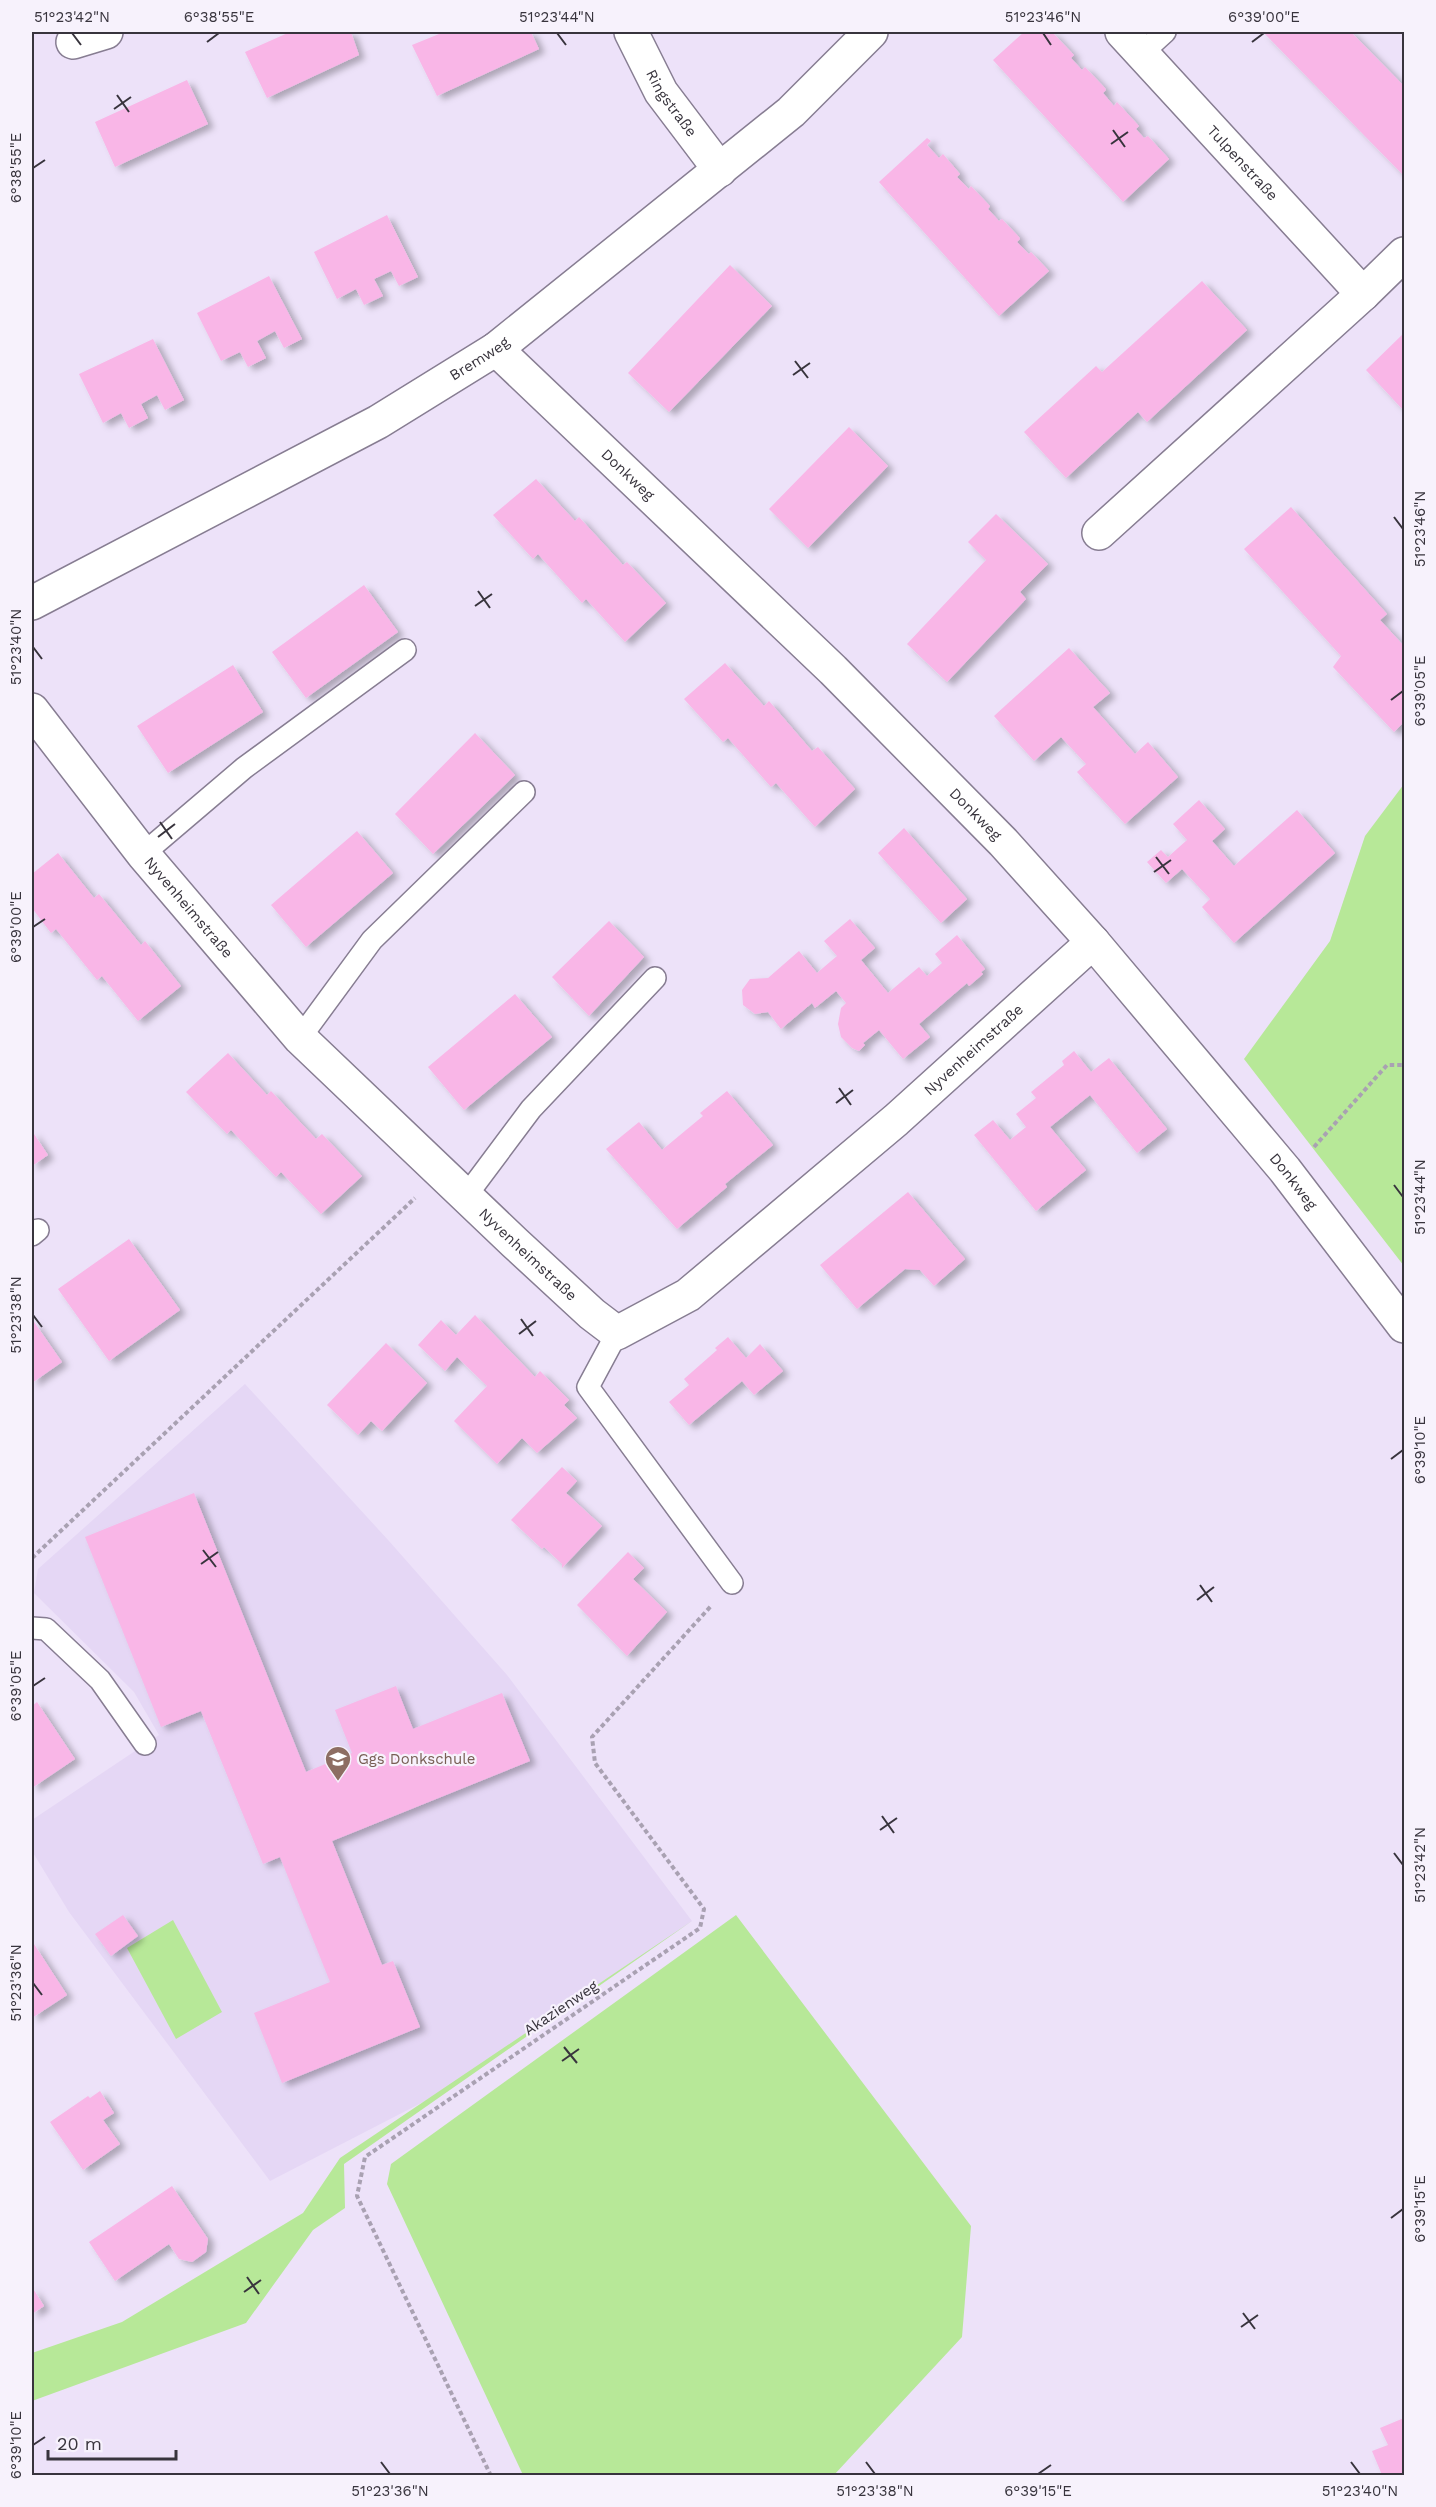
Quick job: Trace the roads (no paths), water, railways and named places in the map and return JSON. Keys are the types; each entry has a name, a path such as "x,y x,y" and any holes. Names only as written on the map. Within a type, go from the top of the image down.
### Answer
{"street":[{"path":"74,42 106,32"},
{"name":"Ringstraße","path":"631,32 661,92 720,170"},
{"name":"Bremweg","path":"32,603 378,422 496,349 791,112 872,32"},
{"name":"Tulpenstraße","path":"1143,39 1363,294"},
{"path":"1099,533 1363,294 1404,254"},
{"name":"Donkweg","path":"496,349 833,669 1003,842 1093,942 1285,1170 1404,1326"},
{"name":"Nyvenheimstraße","path":"32,710 143,854 300,1038 592,1314 617,1333 688,1295 896,1120 1093,942"}],"lane":[{"path":"143,854 244,768 405,650"},
{"path":"300,1038 372,940 525,792"},
{"path":"466,1196 531,1109 655,978"},
{"path":"617,1333 588,1387 732,1583"},
{"path":"32,1628 46,1629 100,1680 145,1744"}],"place":[{"name":"Ggs Donkschule","path":"338,1782"}]}
